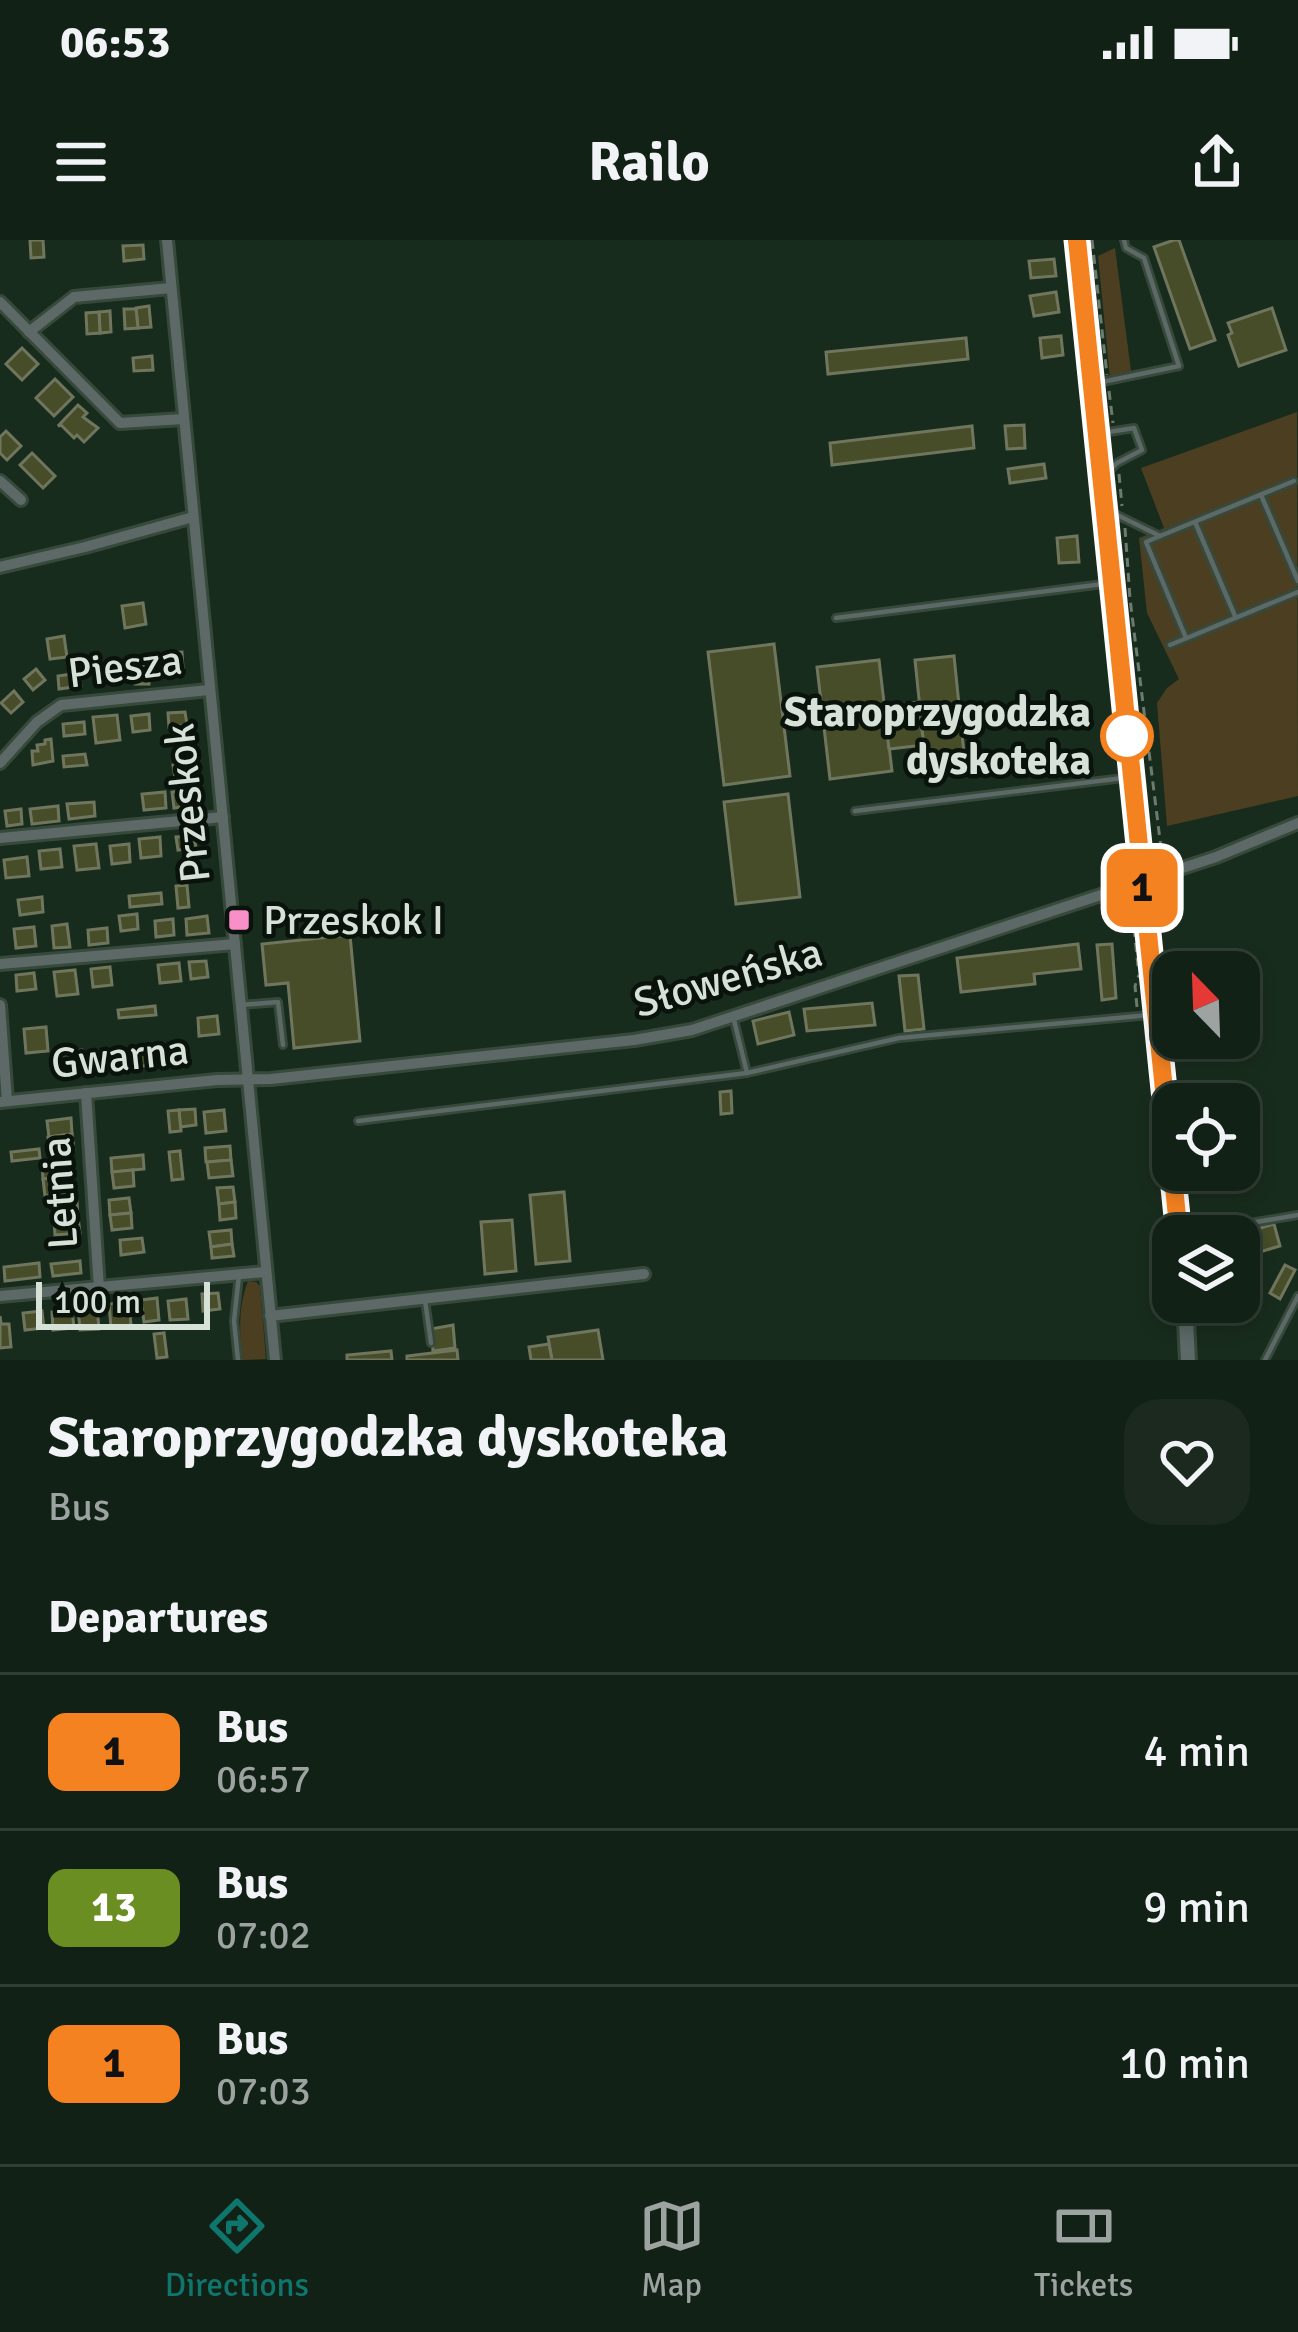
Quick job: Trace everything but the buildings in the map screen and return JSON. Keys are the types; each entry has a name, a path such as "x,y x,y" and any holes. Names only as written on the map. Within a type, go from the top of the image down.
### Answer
{"street":[{"name":"Przeskok","path":"167,240 275,1360"},
{"path":"1085,241 1100,383 1096,433 1152,976"},
{"path":"29,332 74,297 171,288"},
{"path":"0,302 119,423 183,419"},
{"path":"0,481 21,500"},
{"path":"0,566 193,517"},
{"name":"Piesza","path":"0,763 61,705 209,690"},
{"path":"0,838 223,818"},
{"name":"Słoweńska","path":"247,1080 692,1030 1240,848 1298,823"},
{"path":"0,964 235,944"},
{"path":"0,1005 3,1101"},
{"path":"1161,1059 1177,1215"},
{"name":"Gwarna","path":"3,1101 247,1080"},
{"name":"Letnia","path":"86,1093 99,1288"},
{"path":"0,1297 266,1272"},
{"path":"270,1316 644,1274"},
{"path":"1186,1323 1188,1360"}],"lane":[{"path":"1100,383 1179,366 1144,258 1126,248 1124,240"},
{"path":"1096,433 1134,428 1142,450 1101,479"},
{"path":"1186,638 1146,542 1294,482"},
{"path":"1261,495 1298,581"},
{"path":"1104,508 1160,536"},
{"path":"1195,522 1236,618"},
{"path":"836,618 1111,584"},
{"path":"1170,645 1298,592"},
{"path":"855,811 1131,777"},
{"path":"240,1005 278,1002 283,1045"},
{"path":"358,1121 747,1073 898,1038 1152,1014"},
{"path":"733,1016 747,1073"},
{"path":"1260,1221 1298,1215"},
{"path":"238,1360 234,1321 239,1275"},
{"path":"1264,1360 1298,1296"},
{"path":"425,1300 430,1343"}],"path":[{"path":"1085,241 1100,383 1114,432"},
{"path":"1118,463 1164,873"}],"shaded area":[{"path":"1115,248 1131,371 1110,378 1098,256"},
{"path":"1297,412 1298,796 1167,826 1157,703 1179,679 1147,613 1139,538 1164,528 1141,468"},
{"path":"248,1281 260,1286 266,1359 243,1360 240,1320"}],"bus line":[{"name":"1","path":"1077,240 1177,1215"}],"place":[{"name":"Staroprzygodzka dyskoteka","path":"1127,736"},
{"name":"Przeskok I","path":"239,920"}]}
